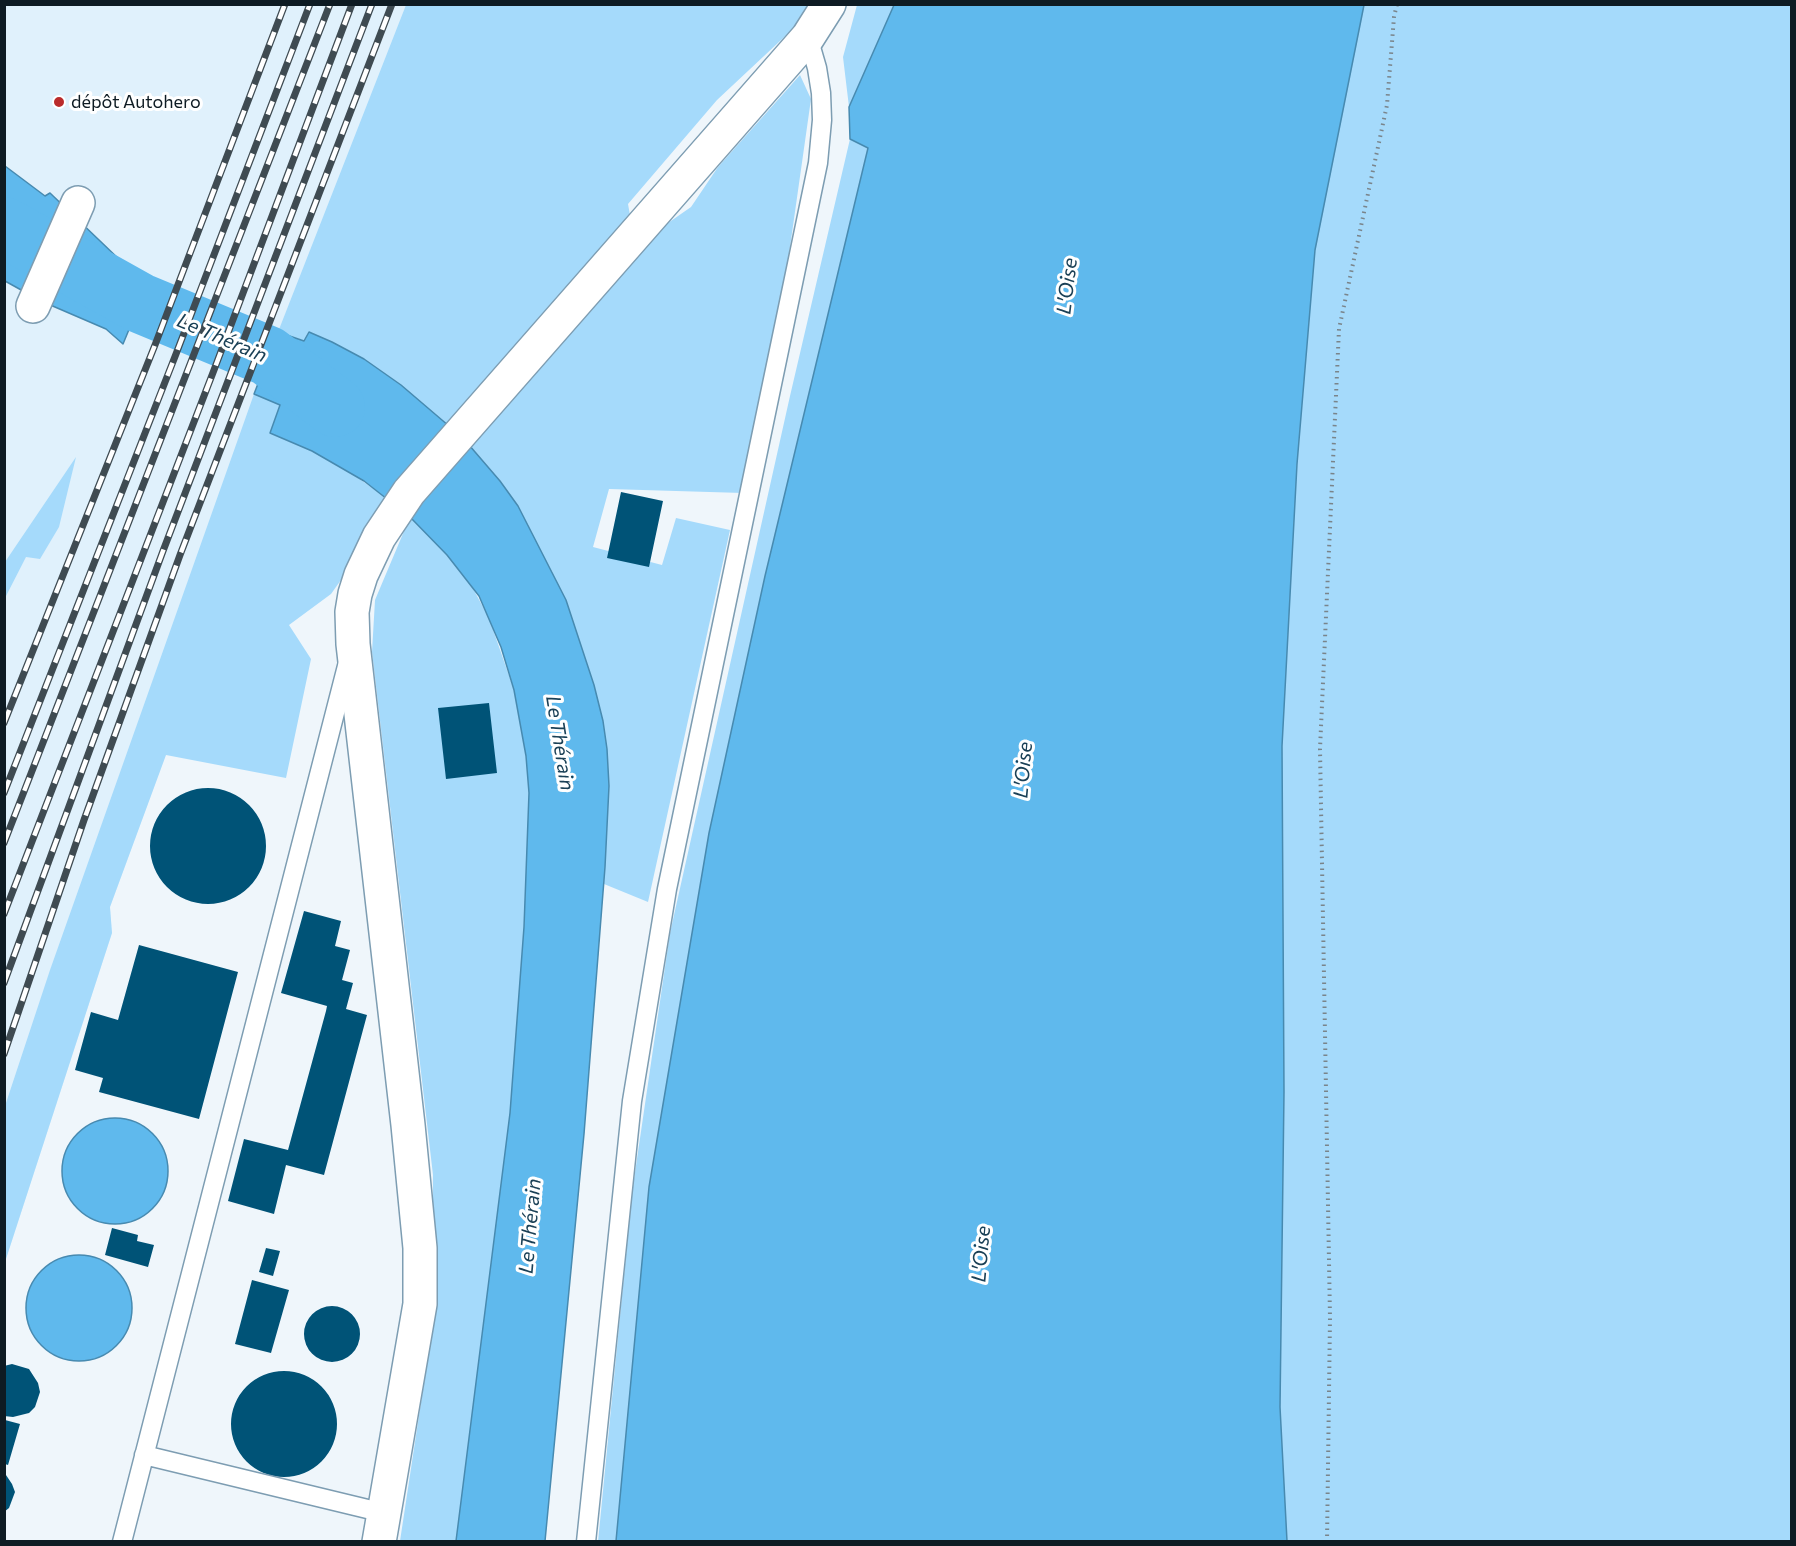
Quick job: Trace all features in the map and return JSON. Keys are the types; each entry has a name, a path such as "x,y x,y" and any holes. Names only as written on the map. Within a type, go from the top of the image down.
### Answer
{"street":[{"path":"381,1527 420,1304 419,1228 353,644 352,612 361,575 394,511 422,476 818,22"},
{"path":"33,306 78,202"}],"lane":[{"path":"586,1542 632,1101 667,889 818,164 822,120 818,68 818,22"},
{"path":"122,1542 353,644"},
{"path":"144,1455 381,1527"}],"path":[{"path":"1327,1542 1330,1318 1320,749 1339,329 1387,105 1397,4"}],"shaded area":[{"path":"5,5 461,5 278,332 254,393 293,443 166,754 110,907 112,933 5,1262"},
{"path":"406,5 813,5 811,12 717,100 628,204 631,221 655,232 691,207 718,167 800,75 811,99 789,254 743,493 609,489 593,547 662,565 676,518 730,530 648,902 604,884 607,748 470,583 489,618 514,690 526,757 529,824 510,1113 456,1541 400,1541 425,1376 432,1277 433,1175 372,652 375,600 410,517 401,385 364,359 309,332 305,341 278,332"},
{"path":"857,5 894,5 849,107 843,57"},
{"path":"1364,5 1791,5 1791,1541 1287,1542 1280,1407 1282,746 1297,464 1315,250"},
{"path":"850,139 868,148 765,576 709,833 649,1187 616,1541 598,1542 632,1193 670,933"},
{"path":"254,394 280,405 270,433 341,466 395,504 331,594 289,625 311,659 286,778 166,755 110,907 112,933 5,1262 5,1106 50,970"},
{"path":"76,457 59,527 40,559 26,557 5,598 5,562"}],"water":[{"name":"L'Oise","path":"894,5 1364,5 1315,250 1297,464 1282,746 1284,1092 1280,1407 1287,1541 616,1541 649,1187 709,833 765,576 868,148 850,139 849,107"},
{"path":"5,166 45,196 50,193 147,286 123,344 106,329 41,301 5,281"},
{"path":"278,332 304,341 309,332 364,359 401,385 463,438 500,481 518,506 566,600 594,685 603,721 609,786 605,867 584,1134 545,1541 456,1541 510,1113 524,927 529,793 526,756 514,690 501,647 479,596 447,555 410,517 364,481 312,451 270,433 280,405 254,394"},
{"path":"115,1118 135,1122 153,1133 164,1151 168,1171 164,1191 153,1209 135,1220 115,1224 95,1220 77,1209 66,1191 62,1171 66,1151 77,1133 95,1122"},
{"path":"79,1255 99,1259 117,1270 128,1288 132,1308 128,1328 117,1346 99,1357 79,1361 59,1357 41,1346 30,1328 26,1308 30,1288 41,1270 59,1259"}],"building":[{"path":"621,492 663,501 649,567 607,558"},
{"path":"489,703 497,773 446,779 438,708"},
{"path":"208,788 230,792 249,805 262,824 266,846 262,868 249,887 230,900 208,904 186,900 167,887 154,868 150,846 154,824 167,805 186,792"},
{"path":"304,911 341,921 335,946 350,950 342,980 353,983 346,1009 367,1015 324,1175 286,1165 274,1214 228,1201 244,1139 288,1150 326,1011 327,1006 281,993"},
{"path":"139,945 238,972 199,1119 99,1092 103,1078 75,1070 91,1012 118,1020"},
{"path":"112,1228 138,1235 137,1241 154,1245 148,1267 105,1255"},
{"path":"266,1248 280,1251 273,1276 259,1272"},
{"path":"252,1280 289,1290 271,1353 235,1344"},
{"path":"332,1306 343,1308 352,1314 358,1323 360,1334 358,1345 352,1354 343,1360 332,1362 321,1360 312,1354 306,1345 304,1334 306,1323 312,1314 321,1308"},
{"path":"12,1364 29,1369 38,1383 40,1392 35,1407 29,1413 13,1417 4,1416 4,1366"},
{"path":"284,1371 304,1375 322,1386 333,1404 337,1424 333,1444 322,1462 304,1473 284,1477 264,1473 246,1462 235,1444 231,1424 235,1404 246,1386 264,1375"},
{"path":"5,1420 20,1424 8,1465 5,1464"},
{"path":"4,1472 15,1492 9,1508 4,1512"}],"waterway":[{"name":"Le Thérain","path":"4,227 140,303 268,356 335,407"}],"railway":[{"path":"4,723 155,345 285,4"},
{"path":"4,793 310,4"},
{"path":"4,843 330,4"},
{"path":"4,914 214,370 352,4"},
{"path":"4,983 163,551 372,4"},
{"path":"4,1054 84,820 180,555 392,4"}],"place":[{"name":"dépôt Autohero","path":"59,102"}]}
